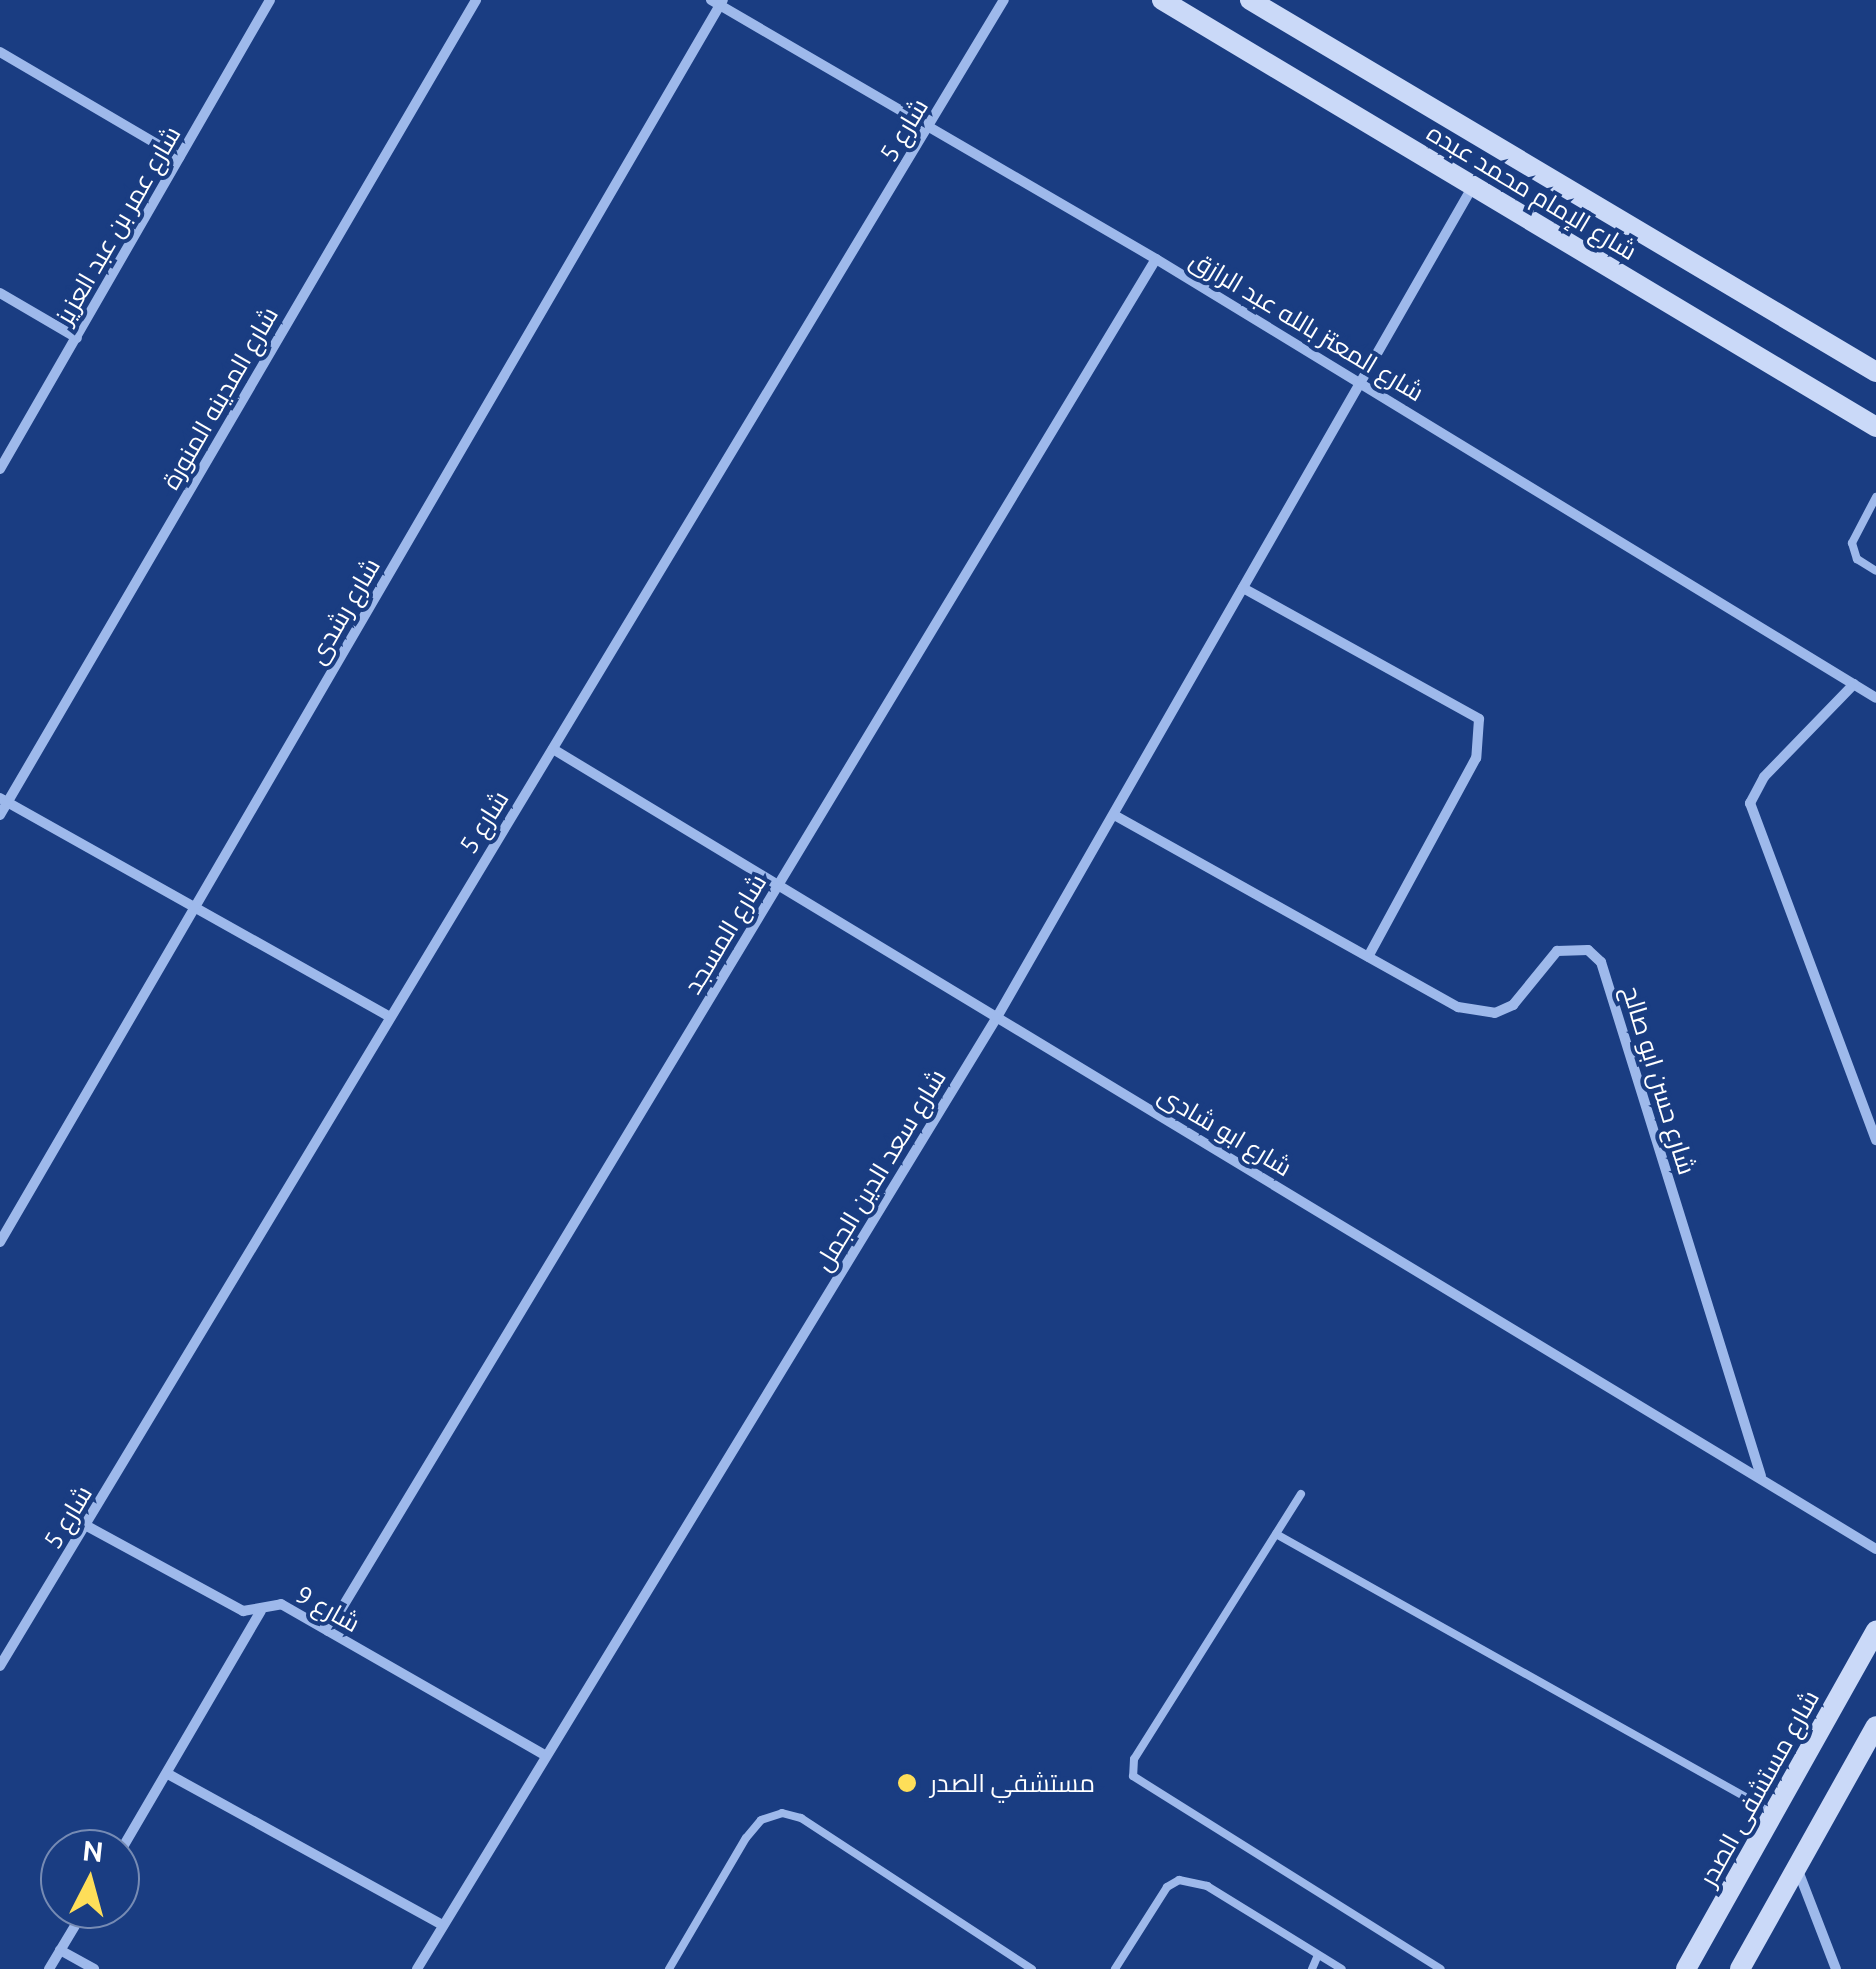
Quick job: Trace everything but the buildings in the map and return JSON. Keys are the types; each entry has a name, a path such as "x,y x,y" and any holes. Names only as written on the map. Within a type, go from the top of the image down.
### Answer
{"street":[{"name":"شارع عمر بن عبد العزيز","path":"0,468 270,0"},
{"name":"شارع المدينه المنورة","path":"0,815 4,801 476,0"},
{"name":"شارع 5","path":"0,1666 388,1016 1004,0"},
{"name":"شارع الإمام محمد عبده","path":"1162,0 1876,427"},
{"name":"شارع الإمام محمد عبده","path":"1250,0 1876,372"},
{"name":"شارع المعتز بالله عبد الرازق","path":"718,2 1361,382 1876,698"},
{"name":"شارع رشدى","path":"0,1242 718,2"},
{"path":"0,52 179,157"},
{"name":"شارع سعد الدين الجمل","path":"417,1969 997,1017 1116,816 1473,186"},
{"name":"شارع المسجد","path":"328,1631 1156,259"},
{"path":"0,293 77,338"},
{"path":"1116,816 1368,957 1476,758 1479,719 1243,588"},
{"path":"1854,684 1764,778 1750,804 1876,1140"},
{"name":"شارع ابو شادى","path":"553,749 1876,1549"},
{"path":"4,801 388,1016"},
{"name":"شارع حسن ابو صالح","path":"1368,957 1458,1007 1496,1013 1514,1005 1558,951 1588,950 1601,962 1762,1478"},
{"name":"شارع 9","path":"87,1526 243,1611 261,1611 281,1604 546,1756"},
{"path":"134,1829 261,1611"},
{"name":"شارع مستشفى الصدر","path":"1686,1969 1876,1631"},
{"path":"1740,1969 1876,1726"},
{"path":"168,1774 443,1924"},
{"path":"1796,1867 1836,1969"},
{"path":"50,1969 73,1929"},
{"path":"60,1950 94,1969"}],"lane":[{"path":"1876,496 1852,543 1857,560 1876,571"},
{"path":"1301,1494 1134,1759 1133,1776 1441,1969"},
{"path":"1276,1534 1774,1813"},
{"path":"669,1969 746,1838 762,1820 782,1814 801,1818 1032,1969"},
{"path":"1115,1969 1167,1887 1179,1880 1207,1886 1342,1969"},
{"path":"1312,1969 1318,1955"}],"place":[{"name":"مستشفي الصدر","path":"907,1783"}]}
